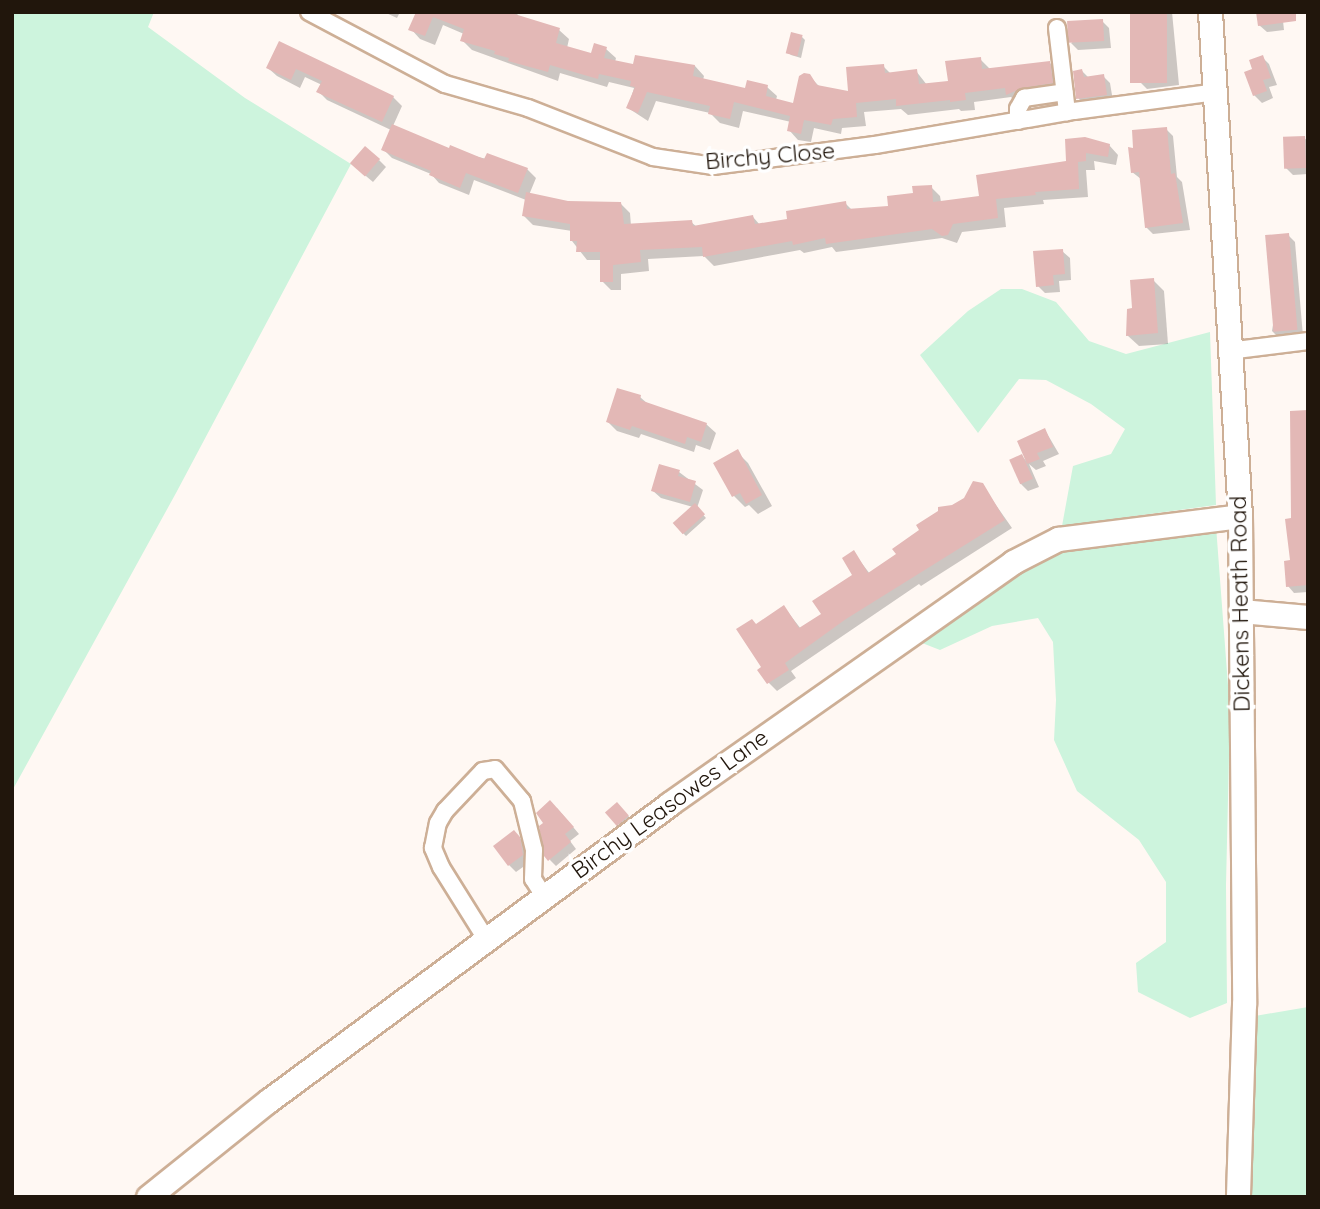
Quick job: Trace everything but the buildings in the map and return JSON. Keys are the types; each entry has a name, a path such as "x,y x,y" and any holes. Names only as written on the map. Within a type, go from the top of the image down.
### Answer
{"street":[{"name":"Birchy Close","path":"309,12 445,84 528,108 653,157 713,166 875,145 1067,112 1216,92"},
{"name":"Dickens Heath Road","path":"1210,12 1227,351 1240,516 1244,1004 1238,1197"},
{"path":"1057,28 1067,112"},
{"path":"1018,121 1020,102 1024,98 1065,92"},
{"path":"1227,351 1308,341"},
{"name":"Birchy Leasowes Lane","path":"148,1197 268,1101 544,896 751,745 1029,552 1058,539 1240,516"},
{"path":"1241,611 1308,617"},
{"path":"486,939 441,867 433,848 438,823 445,810 483,771 495,769 522,802 534,850 534,879 544,896"}],"green space":[{"path":"12,12 154,12 148,27 245,98 351,164 176,493 12,791"},
{"path":"1001,289 1022,289 1056,302 1089,341 1126,354 1210,332 1216,505 1062,526 1073,466 1111,454 1125,429 1091,404 1046,380 1019,379 978,433 920,355 968,311"},
{"path":"1216,526 1230,712 1226,885 1227,1003 1190,1018 1138,992 1136,963 1166,942 1166,882 1139,840 1077,791 1054,740 1056,700 1053,642 1038,618 992,626 940,650 917,641 1048,550"},
{"path":"1308,1007 1308,1197 1249,1197 1255,1016"}]}
